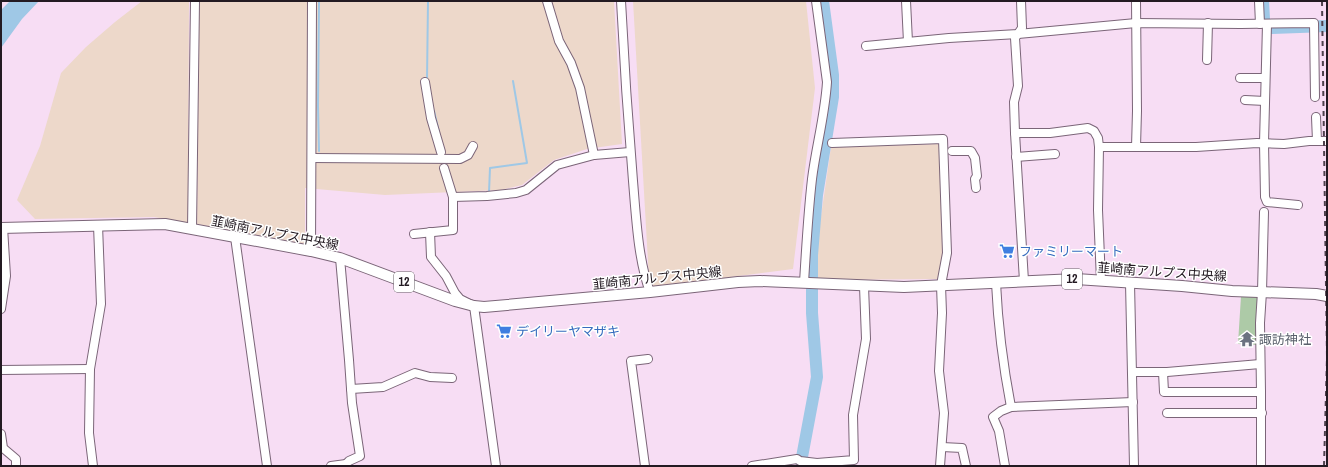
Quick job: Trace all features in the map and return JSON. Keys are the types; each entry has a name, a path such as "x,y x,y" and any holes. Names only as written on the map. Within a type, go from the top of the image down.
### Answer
{"main road":[{"name":"韮崎南アルプス中央線","path":"2,228 165,224 311,251 340,258 455,302 474,306 498,307 760,281 904,287 1076,279 1262,292 1316,294 1327,296"}],"street":[{"path":"192,230 195,1"},
{"path":"311,251 312,1"},
{"path":"547,1 559,41 571,63 580,88 594,154"},
{"path":"621,1 626,97 638,236 645,280 650,292"},
{"path":"810,284 812,179 823,119 827,82 816,1"},
{"path":"906,1 908,42"},
{"path":"1021,1 1022,28 1015,38 1018,86 1014,102 1024,281"},
{"path":"1136,1 1136,147"},
{"path":"1259,1 1263,24 1265,78 1264,196 1267,202 1298,205"},
{"path":"866,46 1136,23 1263,24 1314,22 1316,97"},
{"path":"1207,60 1208,23"},
{"path":"1240,78 1265,78"},
{"path":"425,82 431,118 441,152"},
{"path":"1245,100 1265,101"},
{"path":"1316,117 1317,141"},
{"path":"1015,133 1050,133 1088,128 1094,131 1098,138 1099,147 1098,210 1101,281"},
{"path":"832,143 943,139 947,253 941,285 942,313 938,371 944,413 940,466"},
{"path":"1099,147 1196,147 1327,141"},
{"path":"312,158 460,159 468,155 473,146"},
{"path":"952,151 971,151 975,158 976,164 976,188"},
{"path":"452,197 516,193 526,190 557,165 594,154 630,152"},
{"path":"1016,157 1056,154"},
{"path":"414,234 453,230 452,197 444,168"},
{"path":"1261,466 1262,392 1260,323 1264,212"},
{"path":"93,466 89,433 90,369 101,304 98,225"},
{"path":"1,309 6,276 2,228"},
{"path":"430,232 431,257 446,276 460,299 474,306 496,466"},
{"path":"235,237 267,466"},
{"path":"331,466 346,465 349,461 360,456 352,403 340,258"},
{"path":"996,282 998,324 1003,367 1011,407"},
{"path":"1130,283 1134,466"},
{"path":"752,466 800,462 817,464 854,460 853,415 866,339 864,286"},
{"path":"645,466 631,362 648,359"},
{"path":"1132,372 1163,372 1260,364"},
{"path":"1,370 90,369"},
{"path":"1163,372 1164,392 1262,392"},
{"path":"351,389 383,387 415,373 430,377 452,378"},
{"path":"1005,466 999,431 993,417 1001,411 1011,407 1133,402"},
{"path":"1167,413 1262,413"},
{"path":"1,434 3,448 16,459 16,466"},
{"path":"942,447 962,448 966,466"}],"shaded area":[{"path":"142,1 189,1 188,223 154,217 35,219 17,200 40,146 61,73 86,47"},
{"path":"199,1 614,1 622,144 587,149 554,160 522,185 501,190 385,195 305,188 305,244 197,224"},
{"path":"633,1 806,1 815,88 793,269 653,287 649,279"},
{"path":"940,144 944,251 938,279 817,280 816,251 831,147"}],"green space":[{"path":"1241,296 1259,297 1257,345 1238,344"}],"water":[{"path":"10,1 39,1 22,19 1,48 1,10"}],"waterway":[{"path":"319,1 319,151"},
{"path":"427,80 428,1"},
{"path":"802,466 802,457 817,377 812,313 812,255 817,195 833,97 833,75 823,1"},
{"path":"1263,1 1264,19"},
{"path":"1272,28 1327,26"},
{"path":"489,192 490,168 527,163 513,81"},
{"path":"434,111 439,132"}],"railway":[{"path":"1322,1 1327,357 1324,466"}],"place":[{"name":"ファミリーマート","path":"1007,251"},
{"name":"デイリーヤマザキ","path":"504,331"},
{"name":"諏訪神社","path":"1247,339"}]}
